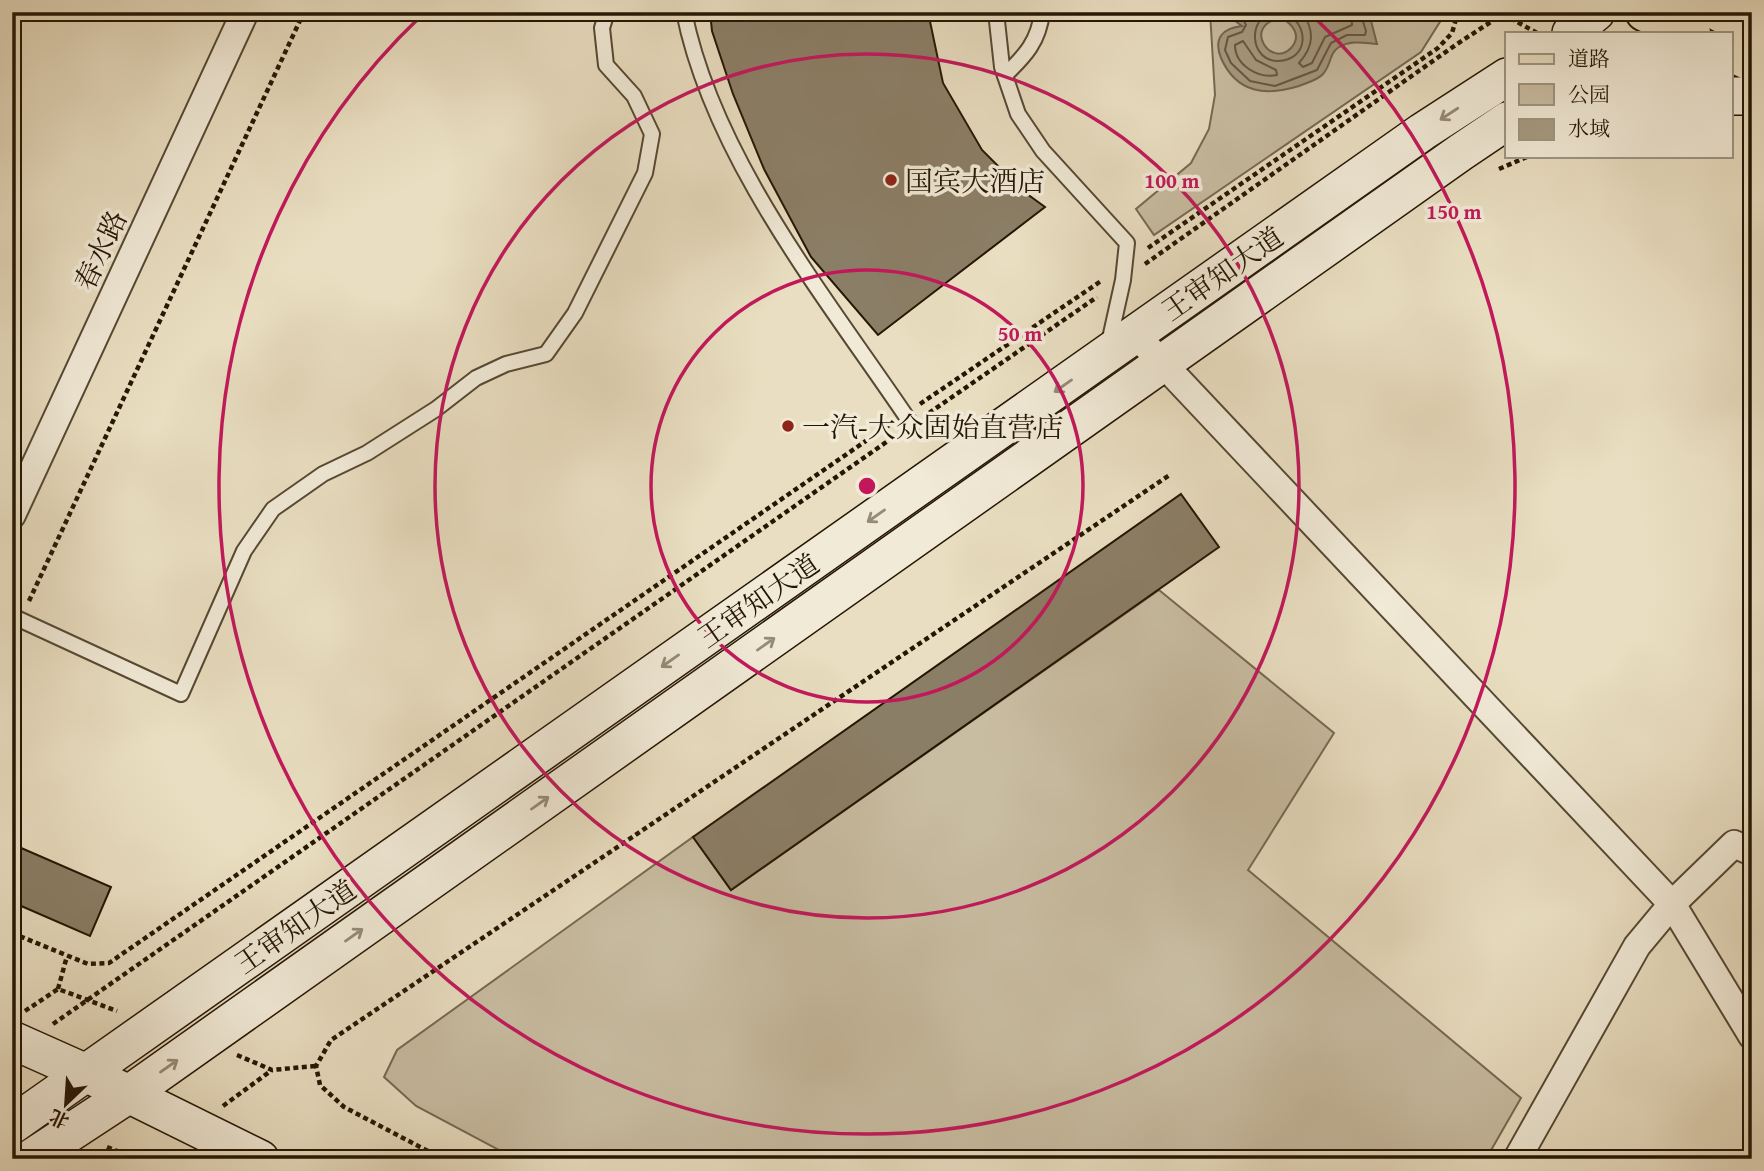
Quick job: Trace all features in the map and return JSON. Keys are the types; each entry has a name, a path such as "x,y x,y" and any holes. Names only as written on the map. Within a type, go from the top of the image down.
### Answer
{"main road":[{"path":"1572,32 1596,12"},
{"path":"1719,12 1752,28"},
{"path":"1650,19 1688,32"},
{"path":"1732,52 1752,62"},
{"name":"王审知大道","path":"12,1125 1422,132 1505,78"},
{"path":"1732,96 1752,96"},
{"path":"30,1159 129,1094 1505,122"},
{"path":"1461,152 1505,142"},
{"path":"18,1043 86,1073 261,1159"}],"street":[{"name":"春水路","path":"12,515 245,12"},
{"path":"1121,345 1162,363 1672,904 1752,1037"},
{"path":"1517,1159 1637,946 1672,904 1734,844 1752,852"}],"lane":[{"path":"16,618 181,694 244,551 273,509 323,474 366,453 436,410 476,378 506,363 546,354 575,313 645,173 652,134 634,96 606,65 602,28 607,12"},
{"path":"684,12 690,43 714,112 756,190 817,287 908,420"},
{"path":"996,12 1002,67 1018,114 1043,151 1127,243 1121,345"},
{"path":"1005,75 1025,56 1036,40 1042,12"}],"path":[{"path":"16,618 304,12"},
{"path":"18,1043 908,420 1124,272 1438,48 1452,33 1458,12"},
{"path":"12,933 88,964 109,963 1457,44 1505,13 1535,32"},
{"path":"443,1159 344,1107 320,1085 316,1066 331,1040 1171,474"},
{"path":"58,989 67,956"},
{"path":"272,1070 316,1066"}],"green space":[{"path":"1210,12 1442,12 1443,17 1421,52 1154,235 1136,209 1191,163 1209,129 1215,95"},
{"path":"1159,590 1334,733 1248,870 1521,1098 1486,1159 516,1159 416,1106 384,1077 397,1050 693,837 731,890"}],"water":[{"path":"1223,12 1365,12 1371,21 1377,44 1348,43 1336,50 1326,71 1318,78 1287,89 1264,91 1244,85 1235,79 1221,58 1218,45 1221,35 1242,26","holes":["1281,18 1295,31 1294,44 1283,53 1268,50 1261,36 1263,29 1269,22"]}],"building":[{"name":"国宾大酒店","path":"710,12 928,12 943,83 982,150 1023,191 1045,207 878,335 811,257 764,169 733,94 712,31"},
{"path":"1181,494 1219,547 731,890 693,837"},
{"path":"12,844 111,887 90,936 12,902"}],"place":[{"name":"国宾大酒店","path":"891,180"},
{"name":"一汽-大众固始直营店","path":"788,426"}]}
